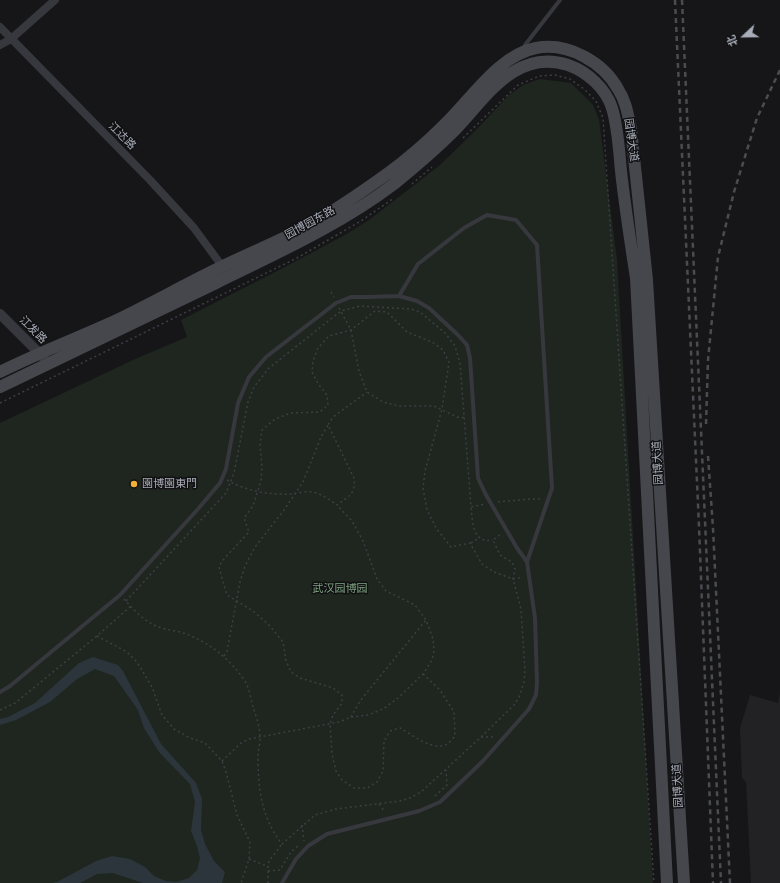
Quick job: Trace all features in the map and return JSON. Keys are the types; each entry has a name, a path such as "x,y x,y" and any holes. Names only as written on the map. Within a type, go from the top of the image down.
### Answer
{"main road":[{"name":"园博园东路","path":"0,372 117,320 222,266 306,227 335,210 408,157 443,126 505,62 520,52 538,47 562,48 588,58"},
{"name":"园博大道","path":"588,58 605,72 618,88 626,106 631,129 647,280 684,883"},
{"name":"园博园东路","path":"0,386 284,250 356,210 393,184 444,140 494,86 523,67 539,62 551,62 569,65 586,74"},
{"name":"园博大道","path":"586,74 601,87 612,107 616,124 622,183 636,278 667,883"}],"street":[{"path":"0,45 11,39 55,0"},
{"name":"江达路","path":"0,27 150,180 194,228 222,266"},
{"name":"江发路","path":"0,314 49,363"}],"lane":[{"path":"527,50 525,45 560,0"},
{"path":"282,883 296,859 308,846 327,834 419,811 440,802 482,762 529,709 536,695 535,618 527,562 552,488 537,245 516,220 487,215 464,228 418,264 399,296"},
{"path":"0,692 10,686 120,595 198,509 220,483 226,469 231,450 238,403 249,376 266,357 336,303 351,298 399,296 416,301 429,308 467,345 470,358 478,478 490,502 527,562"}],"path":[{"path":"331,292 351,330 359,371 368,392 383,402 394,405 434,406 457,417 464,418"},
{"path":"126,601 226,494 234,473 248,402 254,387 269,368 341,311 360,306 411,309 420,312 445,333 455,346 460,363 474,530 479,538 487,541 493,540 502,534 498,528"},
{"path":"423,674 440,690 454,712 455,736 448,743 438,746 424,742 400,728 390,731 384,741 383,771 377,782 367,788 354,788 342,780 336,771 332,754 330,724 333,715 342,703 342,695 333,688 300,678 292,672 286,661 283,642 269,625 254,611 227,595 222,582 219,568 222,561 249,532 244,518 253,506 258,492 262,467 260,445 262,430 275,419 291,413 320,412 328,405 327,395 319,385 312,372 313,361 318,348 328,336 351,330 375,311 386,312 407,332 432,342 442,350 449,362 442,409 425,471 423,488 428,510 436,528 451,547 470,544 479,538"},
{"path":"224,656 227,651 242,576 255,547 296,494 303,482 321,437 333,417 368,392"},
{"path":"328,425 354,478 355,486 353,493 337,505"},
{"path":"222,477 244,488 258,492 296,494 312,491 324,496 337,505 352,521 363,541 377,579 386,591 415,605 426,620 433,639 434,651 432,660 423,674 398,698 383,709 368,715 350,717 339,722 248,739 222,761"},
{"path":"471,507 490,502 531,499 548,500"},
{"path":"268,883 269,861 282,844 315,815 336,809 400,801 421,792 514,705 524,682 526,671 521,609 514,578 515,569 512,562 500,554 495,547 493,540"},
{"path":"470,544 482,564 494,572 514,578 529,576"},
{"path":"120,595 141,616 154,625 193,637 224,656 246,682 261,737 258,749 258,778 261,798 267,820 282,844"},
{"path":"0,710 15,703 97,636 131,606"},
{"path":"350,717 360,701 426,620"},
{"path":"97,636 127,652 137,662 152,687 162,715 174,729 190,738 205,743 222,761 237,815 250,842 249,859 241,883"},
{"path":"526,671 528,675"},
{"path":"481,737 495,737"},
{"path":"434,797 447,785 446,770"},
{"path":"379,804 386,814"},
{"path":"268,871 280,870 291,852 304,840 302,825"},
{"path":"249,859 268,866"}],"shaded area":[{"path":"93,657 118,665 123,671 161,744 196,783 202,799 201,830 205,844 214,861 225,872 222,883 143,883 113,873 97,874 80,883 52,883 57,882 96,861 112,856 130,859 145,867 154,876 166,881 176,882 189,878 197,870 200,858 191,831 195,802 190,784 159,752 144,728 138,710 114,676 95,669 77,679 50,702 16,720 0,725 0,719 8,717 35,703 79,663"},
{"path":"780,693 780,883 751,883 746,782 742,778 740,728 750,695 778,703"}],"green space":[{"name":"武汉园博园","path":"540,79 571,83 593,105 599,119 617,260 653,883 0,883 0,423 135,359 187,337 181,320 345,235 369,220 440,165 509,95 523,85"}],"railway":[{"path":"675,0 699,526 713,883"},
{"path":"682,0 721,883"},
{"path":"706,424 708,360 718,257 734,192 757,118 780,70"},
{"path":"708,456 713,528 730,883"}],"place":[{"name":"園博園東門","path":"134,484"}]}
